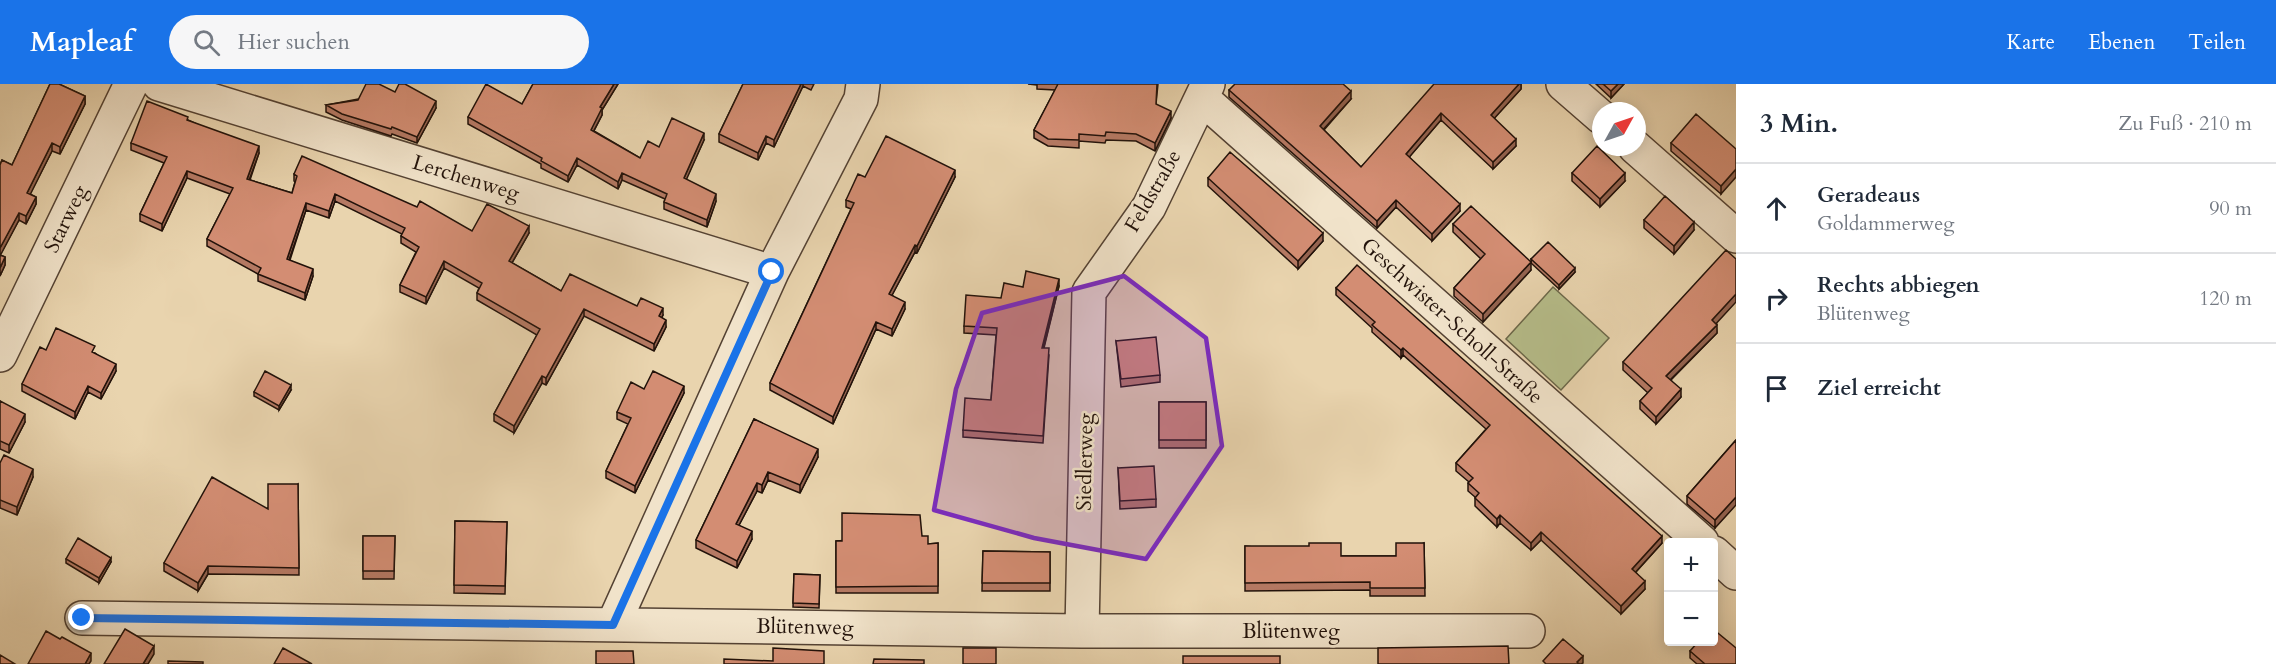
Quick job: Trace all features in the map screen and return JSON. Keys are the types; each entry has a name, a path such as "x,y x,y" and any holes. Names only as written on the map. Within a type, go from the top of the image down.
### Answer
{"street":[{"name":"Starweg","path":"0,355 131,84"},
{"name":"Lerchenweg","path":"159,84 772,272"},
{"path":"613,625 772,272 861,99 863,84"},
{"path":"1563,84 1592,109"},
{"name":"Feldstraße","path":"1089,292 1149,207 1205,91"},
{"name":"Geschwister-Scholl-Straße","path":"1205,91 1697,538"},
{"path":"1645,156 1736,236"},
{"name":"Siedlerweg","path":"1082,631 1089,292"},
{"path":"1718,557 1736,573"},
{"name":"Blütenweg","path":"82,618 1082,631 1528,631"}],"highlighted area":[{"path":"1124,276 1206,338 1222,446 1146,559 1034,538 934,510 956,389 982,313"}],"green space":[{"path":"1553,287 1609,338 1561,390 1506,339"}],"building":[{"path":"50,84 59,84 85,96 60,147 52,143 27,193 36,197 26,216 19,213 0,248 0,165 2,160 12,165"},
{"path":"366,84 379,84 395,92 399,84 405,84 436,101 417,137 392,127 391,129 342,114 326,105 358,100"},
{"path":"486,84 522,104 533,84 614,84 600,107 602,108 591,130 640,158 648,141 659,147 672,118 704,133 684,178 716,194 707,220 664,202 667,194 622,173 618,182 577,158 568,176 541,161 542,158 468,117"},
{"path":"743,84 801,84 774,140 766,136 758,153 719,134"},
{"path":"1058,84 1157,84 1156,104 1171,111 1155,143 1136,134 1106,132 1105,136 1079,134 1079,140 1048,139 1034,130"},
{"path":"1235,84 1343,84 1351,91 1320,126 1361,167 1434,84 1519,84 1491,115 1516,139 1493,162 1441,113 1406,154 1460,204 1432,234 1396,200 1377,221 1229,90"},
{"path":"1603,84 1618,84 1611,91"},
{"path":"147,101 188,117 187,120 259,146 247,179 292,193 297,176 294,174 302,156 417,207 420,201 472,231 487,204 529,226 509,261 561,291 570,274 637,306 641,298 663,308 659,316 666,320 654,344 584,309 546,378 542,376 514,426 494,414 540,329 477,293 482,283 444,261 426,297 400,285 419,247 401,236 405,228 335,194 329,211 306,203 287,259 313,269 305,293 258,274 261,268 207,239 233,188 187,171 162,224 140,214 167,157 131,143"},
{"path":"1696,114 1736,149 1736,169 1721,186 1671,143"},
{"path":"886,136 955,170 917,246 915,245 889,294 905,302 892,329 876,322 833,417 770,383 854,203 846,200 858,174 865,177"},
{"path":"1592,151 1592,156 1607,156 1625,173 1600,199 1572,173"},
{"path":"1230,152 1323,233 1298,261 1208,178"},
{"path":"1665,196 1694,222 1674,246 1644,220"},
{"path":"1471,206 1531,262 1483,314 1454,288 1485,254 1453,224"},
{"path":"1548,242 1575,268 1559,285 1531,259"},
{"path":"1726,250 1736,259 1736,294 1712,320 1717,325 1666,376 1681,389 1656,417 1640,401 1652,388 1623,362"},
{"path":"0,255 5,257 0,268"},
{"path":"1357,265 1662,536 1632,569 1645,581 1621,606 1541,532 1531,543 1500,515 1497,519 1475,498 1479,493 1468,483 1473,478 1456,463 1490,425 1403,348 1401,350 1372,325 1375,322 1336,288"},
{"path":"1026,271 1059,279 1042,348 1049,348 1043,436 963,430 965,398 991,400 997,328 964,326 966,295 1001,298 1004,283 1023,287"},
{"path":"56,328 95,346 92,352 116,364 101,393 88,386 75,412 22,384 40,347 46,350"},
{"path":"1156,337 1160,375 1121,379 1116,341"},
{"path":"265,371 291,385 279,406 254,392"},
{"path":"653,371 684,386 635,486 606,471 631,418 617,412 631,382 644,389"},
{"path":"0,401 25,414 9,445 0,441"},
{"path":"1159,402 1206,402 1206,440 1159,440"},
{"path":"754,419 818,449 800,485 768,472 762,485 757,483 736,524 752,531 737,561 696,540"},
{"path":"1736,440 1736,497 1715,520 1687,496"},
{"path":"4,455 33,469 17,507 0,500 0,463"},
{"path":"1154,466 1156,499 1120,501 1118,468"},
{"path":"212,477 268,509 268,484 298,484 299,568 208,566 198,583 164,563"},
{"path":"842,513 920,515 922,536 928,536 928,544 938,543 938,586 836,587 836,541 842,541"},
{"path":"455,521 507,522 505,586 454,585"},
{"path":"363,536 395,536 394,571 363,571"},
{"path":"78,538 111,558 99,578 66,559"},
{"path":"1309,543 1341,543 1341,556 1396,556 1396,543 1424,543 1425,588 1370,588 1370,582 1245,583 1245,546 1309,546"},
{"path":"983,551 1050,552 1050,583 982,583"},
{"path":"794,574 820,575 819,604 793,603"},
{"path":"125,629 154,646 143,664 104,664"},
{"path":"46,631 91,653 85,664 28,664"},
{"path":"1718,633 1736,648 1736,664 1705,664 1690,651 1694,646 1718,646"},
{"path":"1563,639 1583,656 1577,662 1579,664 1546,664 1543,661"},
{"path":"1508,646 1509,664 1378,664 1378,648"},
{"path":"283,648 312,664 274,664"},
{"path":"773,648 824,651 824,664 724,664 724,659 773,661"},
{"path":"963,648 996,648 996,664 963,664"},
{"path":"596,651 633,651 634,664 596,664"},
{"path":"0,655 15,664 0,664"},
{"path":"1183,656 1280,656 1280,664 1183,664"},
{"path":"874,659 924,660 924,664 873,664"},
{"path":"168,661 203,662 203,664 168,664"}],"route":[{"path":"82,618 613,625 772,272"}]}
